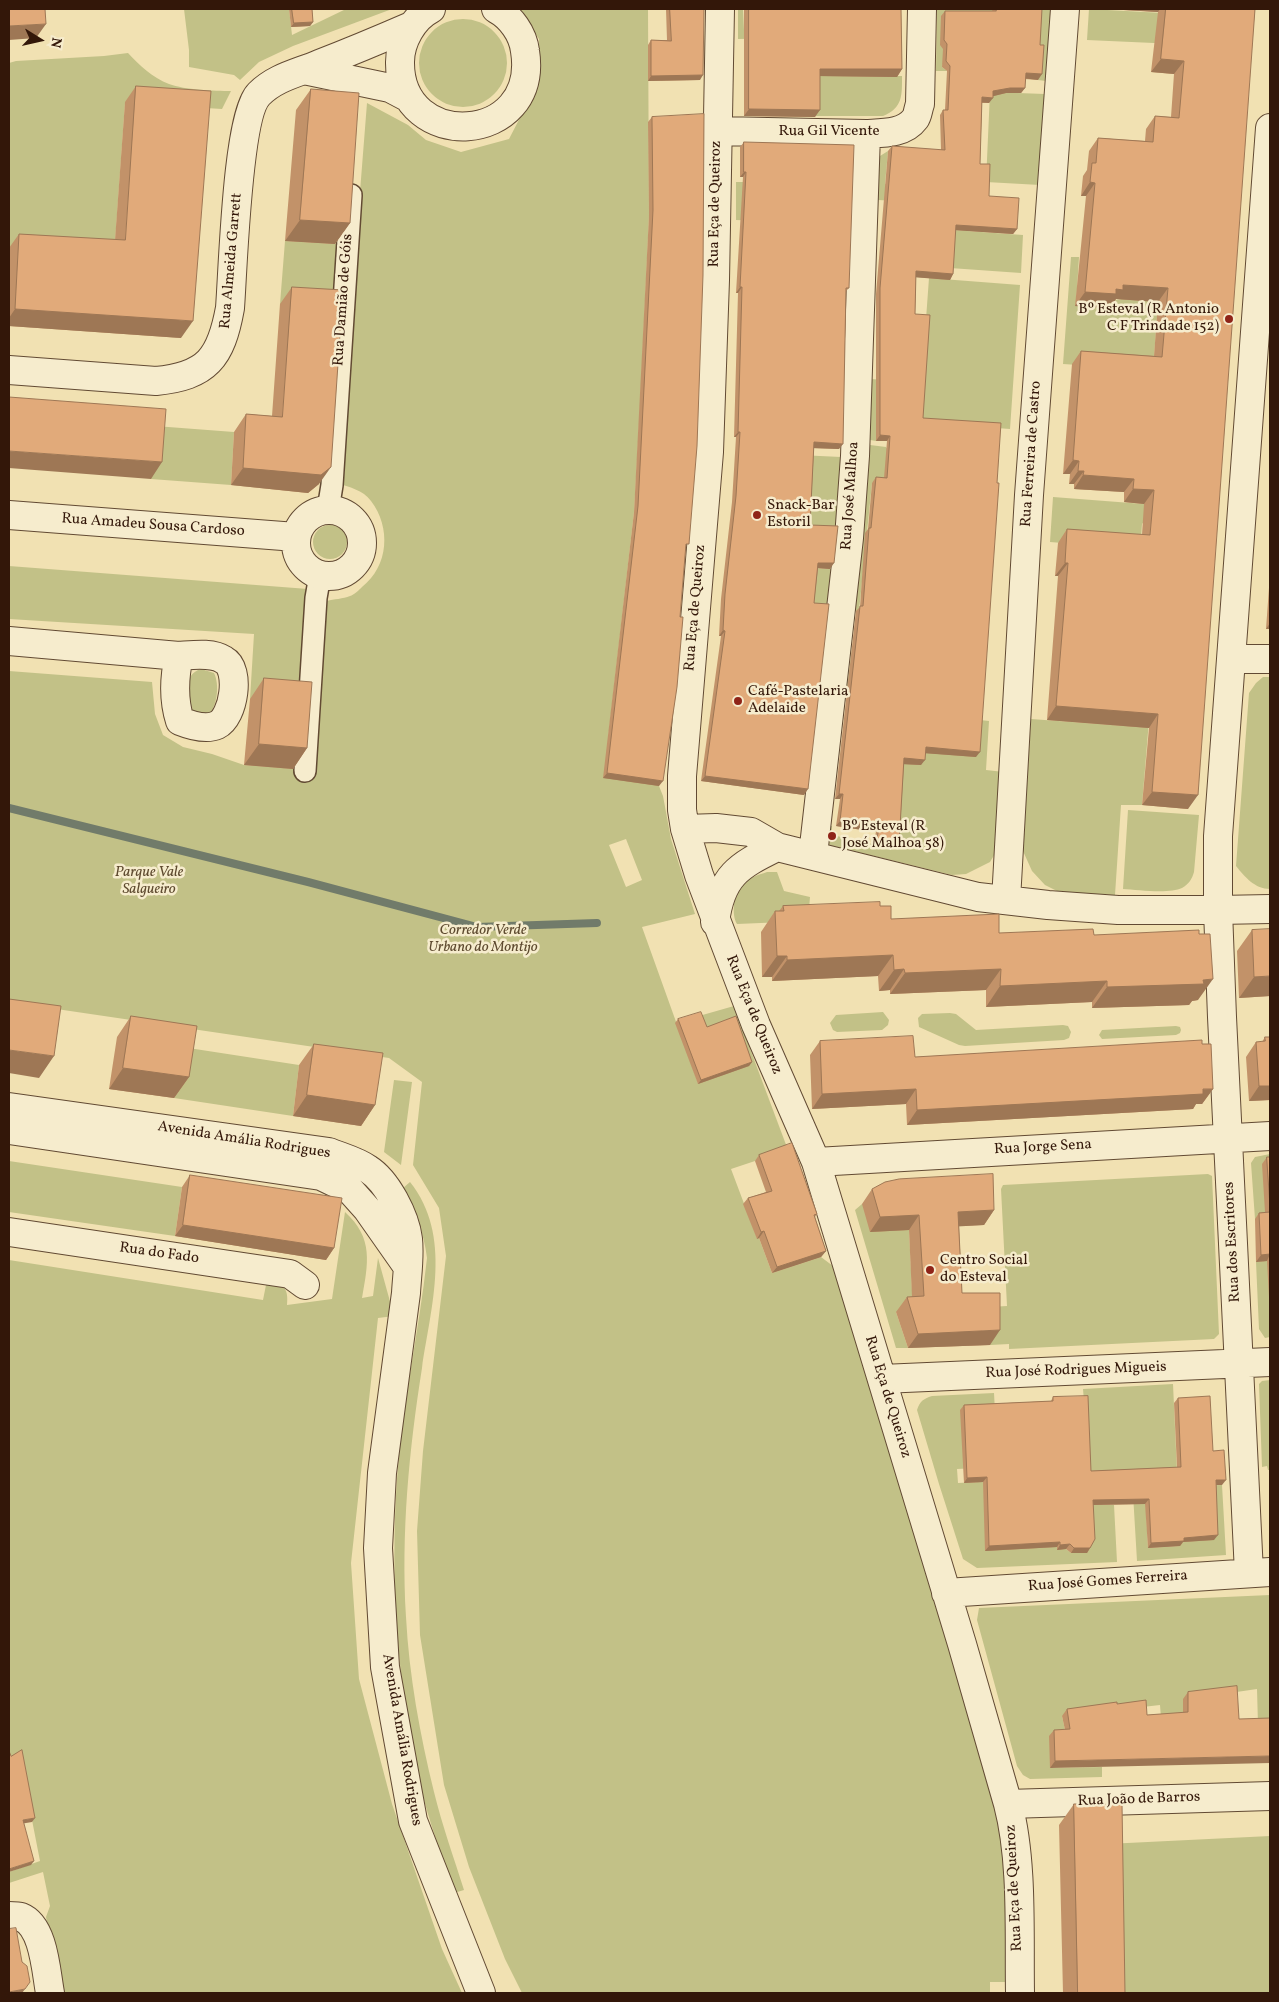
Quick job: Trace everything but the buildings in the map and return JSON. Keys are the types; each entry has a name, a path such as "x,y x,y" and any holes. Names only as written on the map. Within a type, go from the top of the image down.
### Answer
{"street":[{"name":"Rua Eça de Queiroz","path":"720,9 715,289 709,452 682,776 682,810 685,829 698,875 715,922 756,1025 816,1162 1008,1804 1016,1858 1020,1993"},
{"name":"Rua Gil Vicente","path":"718,131 866,134 890,132 905,128 916,119 920,104 922,9"},
{"name":"Rua Ferreira de Castro","path":"1006,900 1029,495 1065,9"},
{"path":"421,18 403,43 400,62 402,81 410,98 423,114 441,124 460,128 481,125 499,117 514,102 524,85 528,65 524,44 516,26 499,10"},
{"name":"Rua Almeida Garrett","path":"9,370 156,381 177,379 197,371 216,355 225,334 230,308 242,144 257,96 280,78 304,70 421,18"},
{"path":"304,70 390,88 410,98"},
{"name":"Rua dos Escritores","path":"1259,1573 1239,1364 1227,1138 1218,910 1218,836 1270,128"},
{"name":"Rua José Malhoa","path":"813,855 849,538 855,456 866,134"},
{"name":"Rua Damião de Góis","path":"328,510 332,484 352,174"},
{"path":"328,510 348,516 356,525 361,535 362,546 359,557 353,566 334,576 320,575 305,566 299,558 296,548 296,537 300,526 307,518 317,512 328,510"},
{"name":"Rua Amadeu Sousa Cardoso","path":"9,515 296,537"},
{"path":"305,772 316,598 320,575"},
{"path":"9,641 179,656"},
{"path":"1231,659 1270,659"},
{"path":"685,829 716,828 752,832 777,847 978,896 1006,900 1118,910 1270,909"},
{"path":"715,922 718,900 727,881 746,862 777,847"},
{"name":"Avenida Amália Rodrigues","path":"9,1106 58,1125 321,1176 350,1190 368,1209 407,1266 406,1293 382,1473 378,1548 384,1667 413,1821 481,1993"},
{"name":"Avenida Amália Rodrigues","path":"9,1130 58,1125"},
{"name":"Rua Jorge Sena","path":"816,1162 1270,1136"},
{"name":"Rua do Fado","path":"9,1232 290,1274 305,1285"},
{"name":"Rua José Rodrigues Migueis","path":"882,1379 1270,1362"},
{"name":"Rua José Gomes Ferreira","path":"946,1593 1259,1573"},
{"name":"Rua João de Barros","path":"1008,1804 1270,1796"},
{"path":"9,1916 21,1917 35,1928 40,1942 50,1993"}],"green space":[{"path":"184,9 289,9 292,35 346,9 392,9 293,46 259,62 240,80 234,75 189,67"},
{"path":"518,9 648,9 649,216 640,406 634,512 608,739 659,786 663,796 671,839 695,914 642,927 698,1083 749,1065 704,1031 699,1016 734,1006 788,1150 731,1169 772,1273 821,1257 833,1266 1003,1818 1009,1982 990,1982 990,1993 522,1993 505,1959 469,1867 444,1785 420,1635 417,1531 423,1451 446,1256 439,1208 413,1165 422,1082 389,1058 9,1002 9,671 152,682 155,714 163,735 183,747 244,765 297,769 313,779 327,601 353,595 359,590 378,568 384,546 382,522 371,501 360,492 337,483 367,103 408,125 426,140 461,152 509,139 538,83 539,39","holes":["626,839 642,880 626,887 609,845"]},
{"path":"738,9 743,9 744,30 789,30 799,38 738,39"},
{"path":"937,9 1002,9 946,53 942,67 947,71 936,71"},
{"path":"1017,9 1051,9 1046,81 1038,80 1040,51"},
{"path":"1089,9 1163,13 1176,44 1087,40"},
{"path":"463,19 480,22 494,32 504,46 507,63 504,80 494,94 480,104 463,107 446,104 432,94 422,80 419,63 422,46 432,32 446,22"},
{"path":"128,53 147,71 169,84 191,89 231,91 222,109 125,103 114,256 9,250 9,63"},
{"path":"805,76 902,76 900,100 890,113 883,116 815,116"},
{"path":"990,92 1045,94 1040,185 986,182"},
{"path":"888,151 885,184 933,203 878,200 879,159 880,156"},
{"path":"736,182 743,182 794,222 736,220"},
{"path":"953,230 1023,235 1021,273 950,268"},
{"path":"285,241 337,244 333,308 280,304"},
{"path":"1071,257 1079,257 1076,305 1118,300 1159,290 1153,370 1063,364"},
{"path":"929,278 1020,285 1010,429 943,424 877,406 876,441 870,440 871,379 912,382 925,333"},
{"path":"155,426 234,432 231,485 151,479"},
{"path":"870,445 886,447 903,475 872,483 859,611 855,611"},
{"path":"799,455 841,457 835,531 792,529"},
{"path":"1166,494 1142,524 1138,582 1113,547 1050,542 1053,497 1144,504"},
{"path":"330,525 337,526 342,530 346,535 346,549 342,554 337,558 330,559 323,558 318,554 314,549 313,542 314,535 318,530 323,526"},
{"path":"9,566 308,589 303,704 250,699 254,634 9,619"},
{"path":"797,567 832,569 828,610 810,608"},
{"path":"852,649 980,720 989,721 986,770 1004,772 999,847 990,862 966,874 952,875 825,844 829,826 832,826 832,835 896,849 894,691 847,686"},
{"path":"201,669 214,673 217,684 217,696 214,707 208,716 194,716 187,707 187,689 189,679 196,671"},
{"path":"1263,677 1270,677 1270,889 1255,885 1236,866 1249,693"},
{"path":"1150,708 1142,805 1121,805 1115,895 1061,893 1045,885 1032,871 1023,851 1031,719 1126,726"},
{"path":"1128,810 1199,815 1194,872 1190,881 1182,888 1162,891 1123,889"},
{"path":"767,872 777,872 784,891 810,897 808,921 737,924 734,915 735,899 741,885 753,877"},
{"path":"883,1012 889,1020 888,1025 882,1030 837,1032 833,1030 830,1023 836,1015"},
{"path":"922,1014 956,1014 976,1030 1063,1025 1068,1026 1071,1032 1069,1038 1064,1040 965,1046 919,1027 918,1018"},
{"path":"1180,1027 1181,1030 1176,1035 1102,1039 1099,1035 1102,1030"},
{"path":"182,1047 299,1065 293,1116 174,1098"},
{"path":"394,1080 412,1082 401,1165 384,1152"},
{"path":"1270,1154 1265,1219 1255,1219 1251,1163 1255,1157"},
{"path":"9,1161 182,1187 175,1236 9,1212"},
{"path":"1208,1174 1212,1176 1219,1334 1214,1339 1009,1349 1009,1344 990,1345 989,1307 1007,1306 1001,1189 1003,1185"},
{"path":"410,1182 423,1203 431,1225 435,1248 436,1272 417,1399 407,1492 405,1586 407,1639 412,1683 424,1749 441,1817 464,1890 454,1893 420,1785 406,1709 397,1633 394,1556 399,1451 427,1258 424,1239 418,1222 402,1189"},
{"path":"862,1204 909,1230 913,1311 896,1312 908,1348 896,1348 855,1210"},
{"path":"345,1212 361,1232 367,1252 362,1298 373,1296 378,1258 394,1316 378,1318 351,1563 359,1679 392,1804 442,1949 462,1993 60,1993 46,1917 50,1906 43,1872 9,1883 9,1872 40,1861 24,1779 9,1759 9,1260 263,1300 267,1280 284,1287 287,1294 287,1305 332,1299"},
{"path":"1270,1260 1270,1337 1265,1338 1259,1329 1256,1262"},
{"path":"1270,1380 1270,1470 1268,1470 1267,1466 1262,1467 1259,1384 1262,1381"},
{"path":"1173,1384 1177,1472 1087,1476 1066,1549 1071,1553 1087,1553 1090,1505 1114,1505 1117,1562 977,1568 963,1559 917,1410 922,1401 932,1396 994,1393 998,1467 957,1469 958,1483 998,1481 1084,1401 1083,1389"},
{"path":"1222,1485 1226,1555 1137,1561 1133,1494 1145,1492 1148,1548 1180,1546 1178,1486"},
{"path":"1270,1595 1270,1725 1258,1725 1257,1689 1209,1696 1162,1731 1160,1705 1062,1716 1065,1730 1050,1768 1102,1767 1102,1777 1030,1779 1023,1775 1017,1766 977,1620 979,1608"},
{"path":"1270,1836 1270,1993 1110,1993 1107,1844"}],"waterway":[{"path":"9,808 308,882 477,927 597,923"}],"place":[{"name":"Bº Esteval (R Antonio C F Trindade 152)","path":"1229,319"},
{"name":"Snack-Bar Estoril","path":"757,515"},
{"name":"Café-Pastelaria Adelaide","path":"738,701"},
{"name":"Bº Esteval (R José Malhoa 58)","path":"832,836"},
{"name":"Centro Social do Esteval","path":"930,1270"}],"park label":[{"name":"Parque Vale Salgueiro","path":"149,882"},
{"name":"Corredor Verde Urbano do Montijo","path":"483,940"}]}
